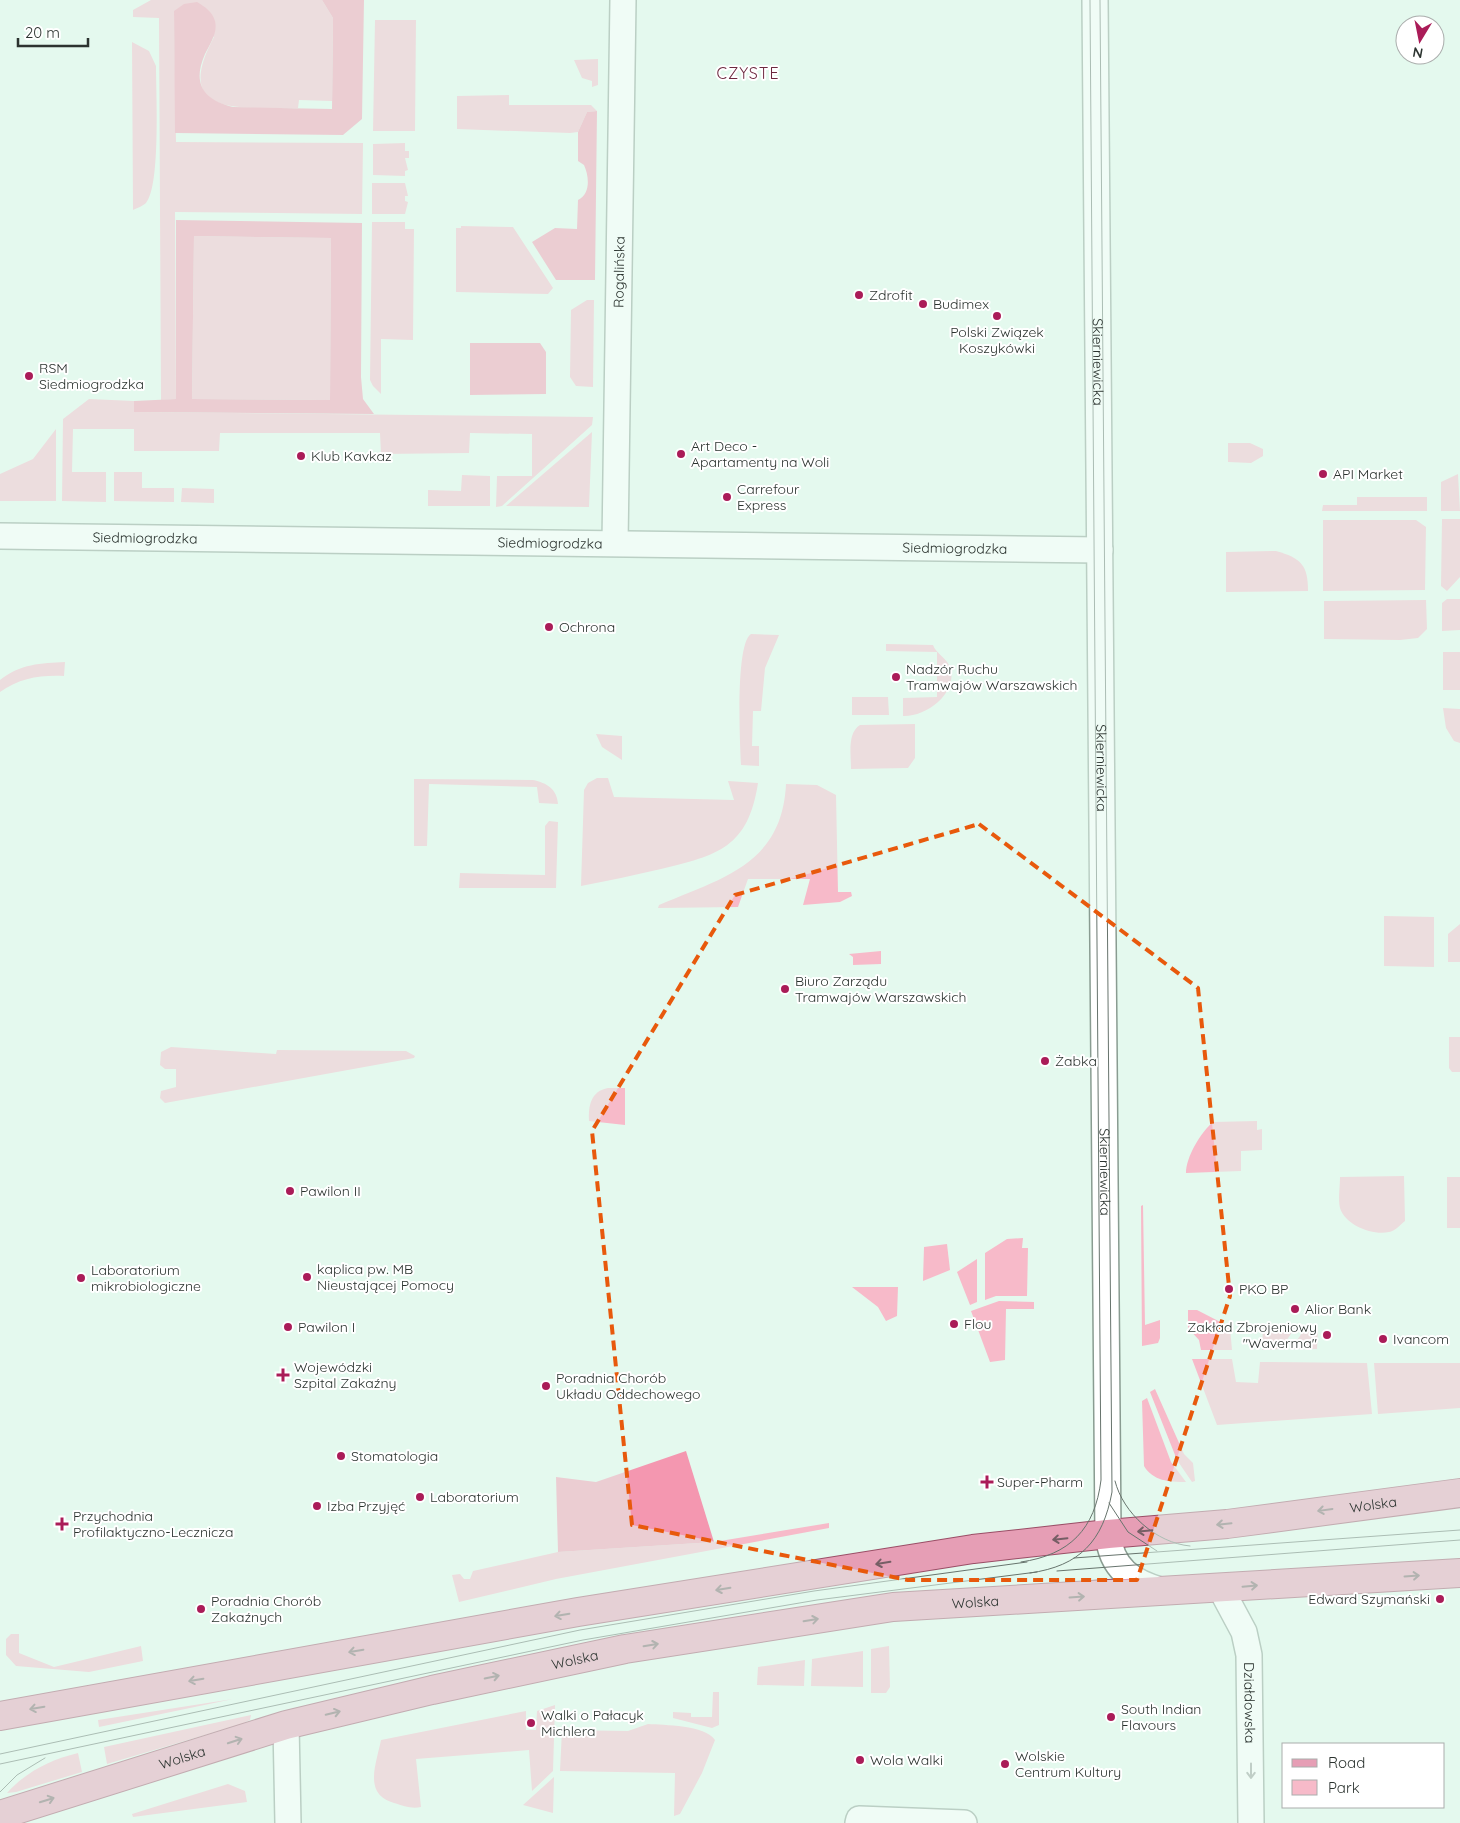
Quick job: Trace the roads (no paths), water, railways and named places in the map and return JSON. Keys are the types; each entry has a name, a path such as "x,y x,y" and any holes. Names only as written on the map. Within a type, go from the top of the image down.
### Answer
{"main road":[{"name":"Wolska","path":"0,1716 588,1610 973,1549 1108,1534 1227,1524 1460,1493"},
{"name":"Wolska","path":"0,1815 286,1725 432,1690 626,1649 893,1607 1460,1573"}],"street":[{"name":"Rogalińska","path":"615,543 623,0"},
{"name":"Skierniewicka","path":"1095,0 1108,1534"},
{"name":"Siedmiogrodzka","path":"0,536 1100,550"},
{"name":"Wolska","path":"1108,1534 1110,1547 1116,1561 1127,1574 1139,1584 1166,1592"},
{"name":"Działdowska","path":"1221,1588 1244,1632 1249,1655 1251,1823"},
{"path":"286,1725 288,1823"},
{"path":"858,1823 859,1819 964,1823"}],"tram line":[{"path":"1021,1562 1053,1553 1077,1537 1086,1526 1093,1512 1101,1480 1090,0"},
{"path":"1030,1573 1048,1570 1063,1564 1076,1557 1086,1548 1102,1524 1112,1492 1100,0"},
{"path":"1115,1481 1119,1493 1133,1515 1153,1533 1177,1544 1190,1546"},
{"path":"1109,1503 1128,1532 1157,1551"},
{"path":"1074,1558 1460,1530"},
{"path":"1057,1571 1460,1540"},
{"path":"0,1754 580,1630 814,1591 1027,1562"},
{"path":"0,1764 583,1640 817,1600 1037,1572"},
{"path":"0,1792 17,1775 45,1758"}],"place":[{"name":"Zdrofit","path":"859,295"},
{"name":"Budimex","path":"923,304"},
{"name":"Polski Związek Koszykówki","path":"997,316"},
{"name":"RSM Siedmiogrodzka","path":"29,376"},
{"name":"Art Deco - Apartamenty na Woli","path":"681,454"},
{"name":"Klub Kavkaz","path":"301,456"},
{"name":"API Market","path":"1323,474"},
{"name":"Carrefour Express","path":"727,497"},
{"name":"Ochrona","path":"549,627"},
{"name":"Nadzór Ruchu Tramwajów Warszawskich","path":"896,677"},
{"name":"Biuro Zarządu Tramwajów Warszawskich","path":"785,989"},
{"name":"Żabka","path":"1045,1061"},
{"name":"Pawilon II","path":"290,1191"},
{"name":"kaplica pw. MB Nieustającej Pomocy","path":"307,1277"},
{"name":"Laboratorium mikrobiologiczne","path":"81,1278"},
{"name":"PKO BP","path":"1229,1289"},
{"name":"Alior Bank","path":"1295,1309"},
{"name":"Flou","path":"954,1324"},
{"name":"Pawilon I","path":"288,1327"},
{"name":"Zakład Zbrojeniowy \"Waverma\"","path":"1327,1335"},
{"name":"Ivancom","path":"1383,1339"},
{"name":"Wojewódzki Szpital Zakaźny","path":"283,1375"},
{"name":"Poradnia Chorób Układu Oddechowego","path":"546,1386"},
{"name":"Stomatologia","path":"341,1456"},
{"name":"Super-Pharm","path":"987,1482"},
{"name":"Laboratorium","path":"420,1497"},
{"name":"Izba Przyjęć","path":"317,1506"},
{"name":"Przychodnia Profilaktyczno-Lecznicza","path":"62,1524"},
{"name":"Edward Szymański","path":"1440,1599"},
{"name":"Poradnia Chorób Zakaźnych","path":"201,1609"},
{"name":"South Indian Flavours","path":"1111,1717"},
{"name":"Walki o Pałacyk Michlera","path":"531,1723"},
{"name":"Wola Walki","path":"860,1760"},
{"name":"Wolskie Centrum Kultury","path":"1005,1764"}],"district":[{"name":"CZYSTE","path":"748,73"}]}
